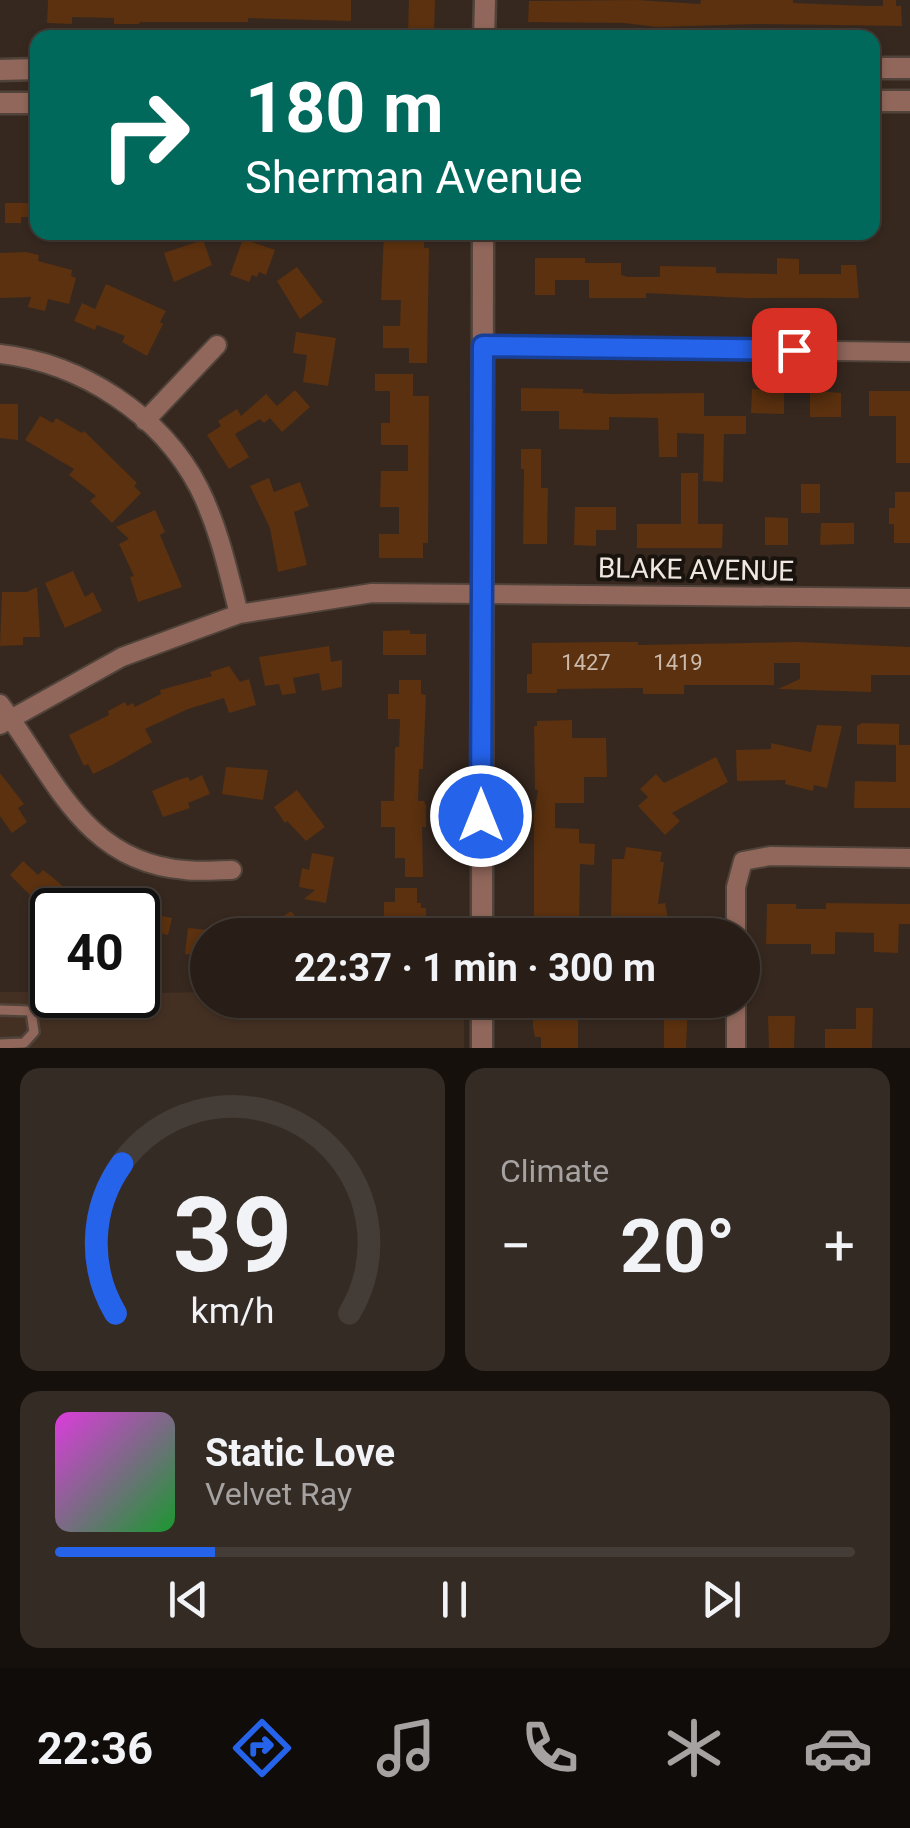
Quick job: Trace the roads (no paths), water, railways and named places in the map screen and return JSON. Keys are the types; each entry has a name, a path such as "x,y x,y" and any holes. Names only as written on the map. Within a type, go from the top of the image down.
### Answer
{"street":[{"path":"484,30 485,0"},
{"path":"880,68 910,68"},
{"path":"0,70 30,69"},
{"path":"880,100 910,101"},
{"path":"0,103 30,103"},
{"path":"482,918 483,240"},
{"path":"145,421 217,345"},
{"path":"483,346 910,352"},
{"path":"0,354 58,366 100,386 145,421 174,452 198,486 220,539 239,614"},
{"name":"BLAKE AVENUE","path":"3,716 122,657 239,614 372,593 910,598"},
{"path":"3,716 71,808 107,844 157,865 184,870 232,870"},
{"path":"736,918 736,888 743,861 770,856 910,858"},
{"path":"482,1018 482,1048"},
{"path":"736,1018 736,1048"}],"lane":[{"path":"0,1010 31,1011 34,1032 24,1043 0,1044"}]}
